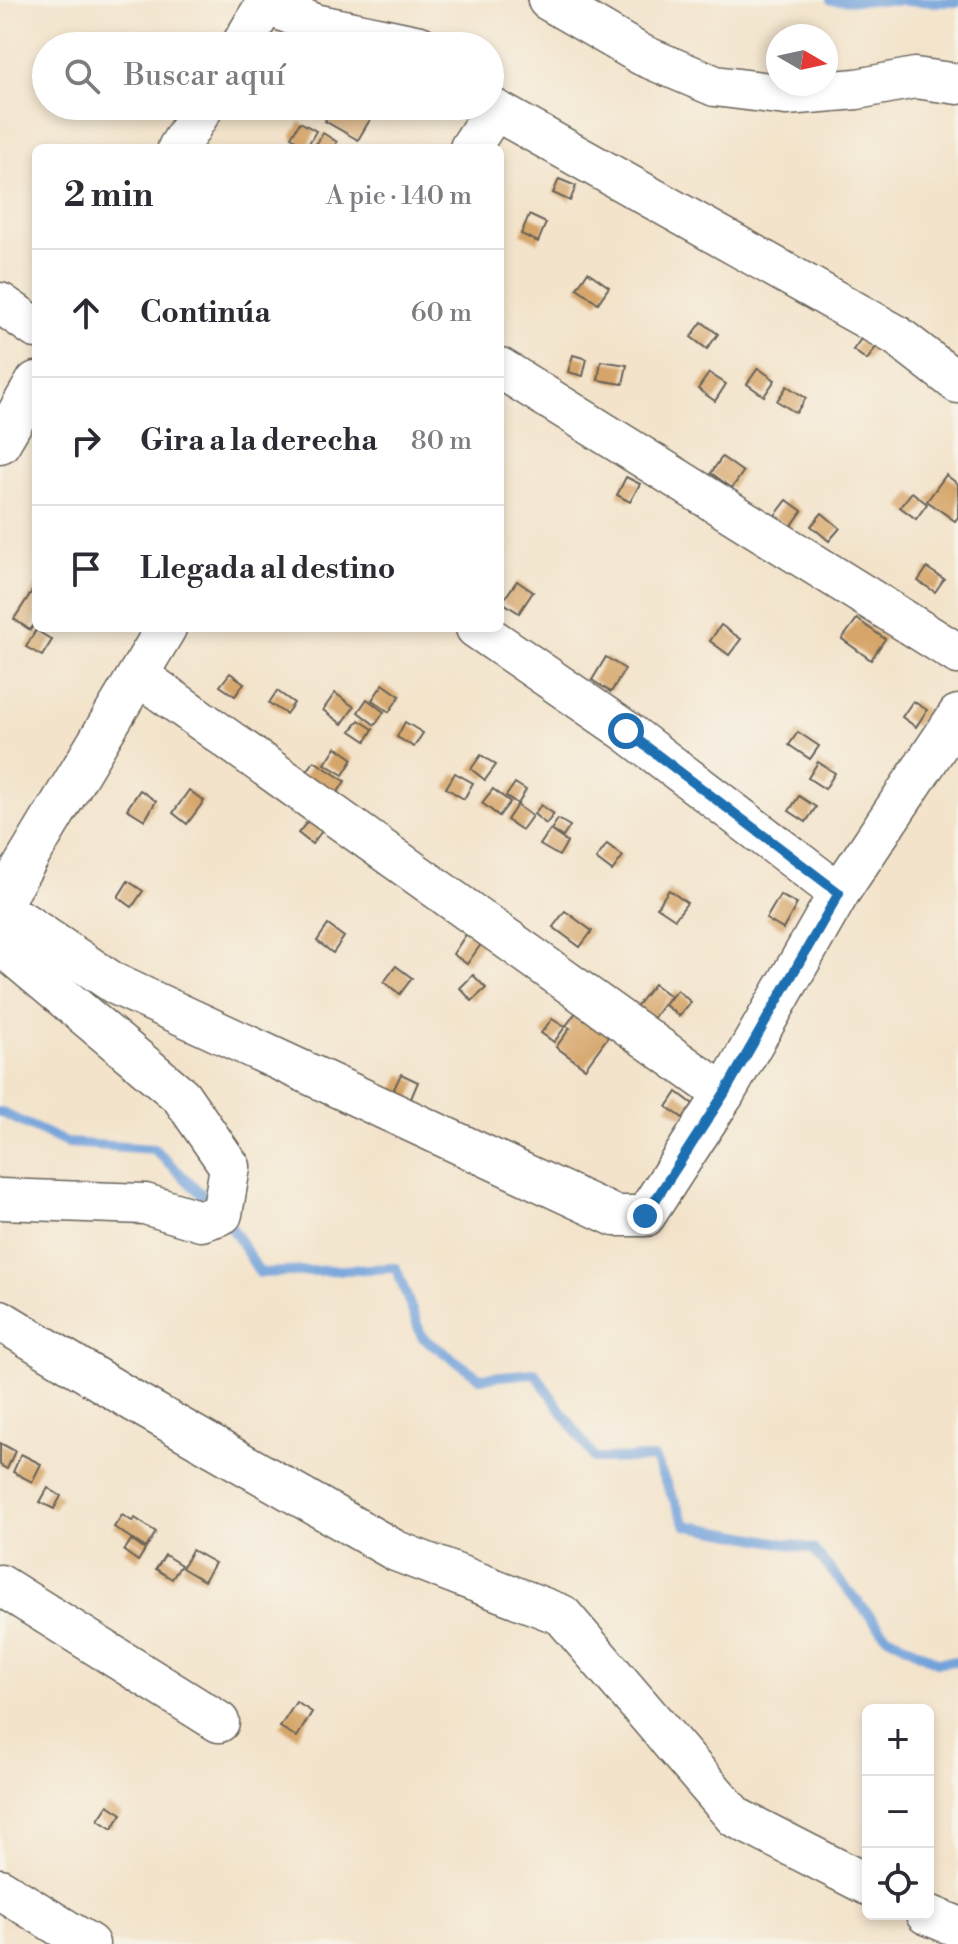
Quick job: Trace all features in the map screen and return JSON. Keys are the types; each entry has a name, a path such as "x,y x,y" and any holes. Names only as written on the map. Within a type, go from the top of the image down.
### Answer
{"street":[{"path":"548,0 642,55 715,86 786,95 857,89 915,78 958,84"},
{"path":"249,32 267,2 315,24 353,32"},
{"path":"504,116 896,335 958,383"},
{"path":"180,144 195,120"},
{"path":"472,144 485,120"},
{"path":"0,303 32,325"},
{"path":"504,370 958,654"},
{"path":"0,443 32,389"},
{"path":"0,905 164,632"},
{"path":"482,632 626,731 839,893"},
{"path":"138,675 724,1094"},
{"path":"0,920 21,921 115,984 615,1216 645,1216 724,1094 839,893 958,715"},
{"path":"0,935 8,951 181,1096 230,1167 222,1214 201,1221 145,1204 0,1199"},
{"path":"0,1320 135,1402 396,1551 562,1615 735,1817 862,1882"},
{"path":"0,1585 219,1722"},
{"path":"0,1889 89,1944"},
{"path":"934,1917 958,1927"}],"building":[{"path":"326,120 370,120 358,140"},
{"path":"300,122 316,131 309,144 291,137"},
{"path":"323,133 337,142 336,144 316,144"},
{"path":"559,179 576,186 570,201 553,193"},
{"path":"529,215 546,223 538,242 521,234"},
{"path":"588,272 609,287 598,303 577,288"},
{"path":"702,322 718,334 707,349 691,337"},
{"path":"866,332 880,341 867,360 853,350"},
{"path":"573,355 587,359 583,376 568,372"},
{"path":"601,361 627,365 623,384 598,380"},
{"path":"758,368 775,380 764,396 747,384"},
{"path":"709,373 726,384 715,401 698,389"},
{"path":"787,386 806,398 796,413 777,401"},
{"path":"722,457 743,472 732,488 711,473"},
{"path":"946,475 958,484 958,517 955,521 927,501"},
{"path":"626,477 640,484 630,502 617,495"},
{"path":"912,492 927,504 916,519 900,507"},
{"path":"787,500 802,511 790,528 774,517"},
{"path":"822,513 840,528 829,541 811,526"},
{"path":"927,568 944,579 935,592 918,581"},
{"path":"517,581 533,592 519,613 504,603"},
{"path":"32,591 32,627 30,630 14,619"},
{"path":"857,619 885,639 871,660 842,639"},
{"path":"721,625 741,639 729,655 710,641"},
{"path":"35,632 52,640 42,656 26,647"},
{"path":"606,657 625,669 611,692 592,680"},
{"path":"230,673 244,683 235,696 220,686"},
{"path":"383,684 400,696 389,712 372,700"},
{"path":"277,691 294,703 286,714 269,703"},
{"path":"335,693 354,707 342,724 323,710"},
{"path":"367,699 384,712 375,725 358,712"},
{"path":"913,701 927,710 916,727 902,717"},
{"path":"359,720 373,729 366,741 351,731"},
{"path":"405,722 423,733 414,747 397,737"},
{"path":"798,732 819,746 810,759 789,745"},
{"path":"336,747 353,759 343,775 325,764"},
{"path":"481,755 496,765 485,780 471,769"},
{"path":"314,761 345,781 334,798 303,778"},
{"path":"818,762 835,773 825,789 808,778"},
{"path":"455,773 473,783 464,799 446,788"},
{"path":"515,783 526,790 518,804 506,796"},
{"path":"493,789 510,802 499,816 482,803"},
{"path":"140,790 156,801 145,820 127,809"},
{"path":"189,790 204,801 187,824 173,813"},
{"path":"799,796 816,807 806,822 789,811"},
{"path":"517,805 532,816 522,830 507,820"},
{"path":"541,805 554,814 546,824 534,814"},
{"path":"312,816 325,827 312,844 298,833"},
{"path":"558,819 570,826 563,837 551,830"},
{"path":"550,830 567,842 559,856 540,845"},
{"path":"607,844 623,856 612,871 596,859"},
{"path":"128,881 143,891 132,907 118,897"},
{"path":"669,890 687,903 675,919 657,907"},
{"path":"780,895 797,904 783,929 766,919"},
{"path":"565,911 592,931 580,947 553,927"},
{"path":"328,925 344,937 333,953 317,941"},
{"path":"469,930 484,940 467,964 453,954"},
{"path":"396,966 412,978 400,994 384,982"},
{"path":"473,975 486,988 472,1001 460,988"},
{"path":"654,984 670,996 651,1021 635,1008"},
{"path":"677,990 691,1002 679,1016 665,1005"},
{"path":"577,1011 610,1034 585,1068 556,1047 570,1028 566,1026"},
{"path":"552,1019 565,1027 554,1042 541,1033"},
{"path":"401,1074 418,1082 410,1101 392,1093"},
{"path":"677,1092 693,1104 683,1118 667,1107"},
{"path":"0,1443 15,1451 7,1469 0,1465"},
{"path":"21,1454 41,1464 32,1482 13,1472"},
{"path":"48,1488 61,1496 54,1509 40,1502"},
{"path":"122,1515 132,1521 135,1518 156,1532 146,1548 114,1527"},
{"path":"131,1540 145,1550 138,1561 124,1551"},
{"path":"192,1550 215,1563 204,1581 182,1568"},
{"path":"165,1555 181,1565 172,1579 156,1569"},
{"path":"296,1702 312,1712 297,1737 280,1727"},
{"path":"108,1805 122,1814 112,1829 98,1820"}],"waterway":[{"path":"831,0 958,2"},
{"path":"0,1112 67,1143 154,1149 213,1205"},
{"path":"227,1220 260,1273 396,1268 422,1337 480,1378 535,1373 595,1459 654,1458 686,1525 813,1549 886,1635 937,1662 958,1661"}],"route":[{"path":"626,731 839,893 724,1094 645,1216"}]}
